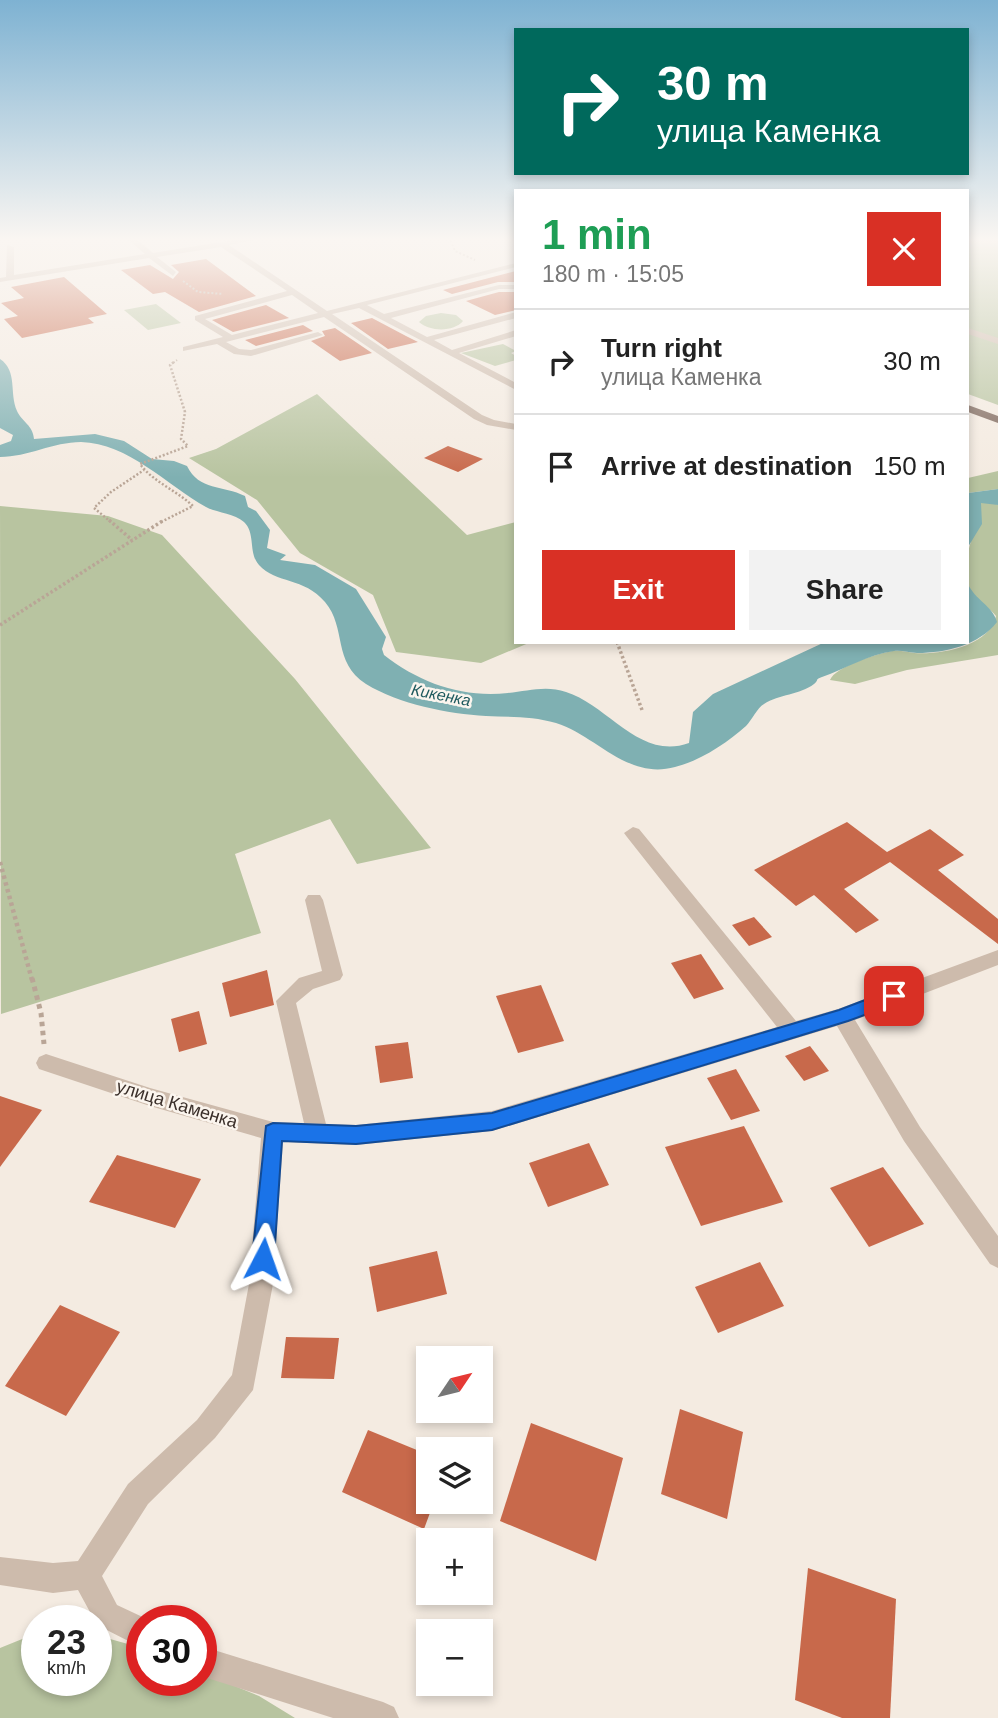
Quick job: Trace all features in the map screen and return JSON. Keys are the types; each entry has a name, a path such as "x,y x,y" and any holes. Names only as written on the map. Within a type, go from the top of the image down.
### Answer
{"main road":[{"path":"969,400 998,412"},
{"path":"969,408 998,420"}],"street":[{"path":"201,317 198,318 231,338"},
{"path":"186,349 313,317"},
{"path":"330,317 478,416 491,423 514,427"},
{"path":"384,317 514,386"},
{"path":"425,340 508,317"},
{"path":"969,331 998,341"},
{"path":"451,353 514,334"},
{"path":"219,341 237,352 251,353 318,335"},
{"path":"633,833 792,1031"},
{"path":"314,900 333,975 306,983 286,1001 317,1133"},
{"name":"улица Каменка","path":"46,1063 149,1097 273,1132 356,1135 492,1121 842,1016 998,957"},
{"path":"842,1016 912,1134 998,1256"},
{"path":"86,1574 138,1494 206,1429 244,1381 261,1284 273,1132"},
{"path":"0,1571 53,1578 86,1574"},
{"path":"86,1574 107,1615 126,1625"},
{"path":"217,1666 383,1718"}],"path":[{"path":"0,625 132,540 193,506 175,489 160,483 139,464 188,446 181,439 185,431 184,410 170,365 188,355 186,349"},
{"path":"132,540 94,508 111,492 144,470"},
{"path":"618,644 642,710"},
{"path":"0,862 41,1013 46,1063"}],"green space":[{"path":"133,317 173,317 181,323 148,330"},
{"path":"425,317 459,317 463,321 448,329 429,328 419,322"},
{"path":"969,317 998,317 998,405 969,394"},
{"path":"503,344 514,350 511,353 514,355 514,361 495,366 461,353"},
{"path":"317,394 467,535 514,523 514,644 526,644 481,663 396,652 373,595 300,553 257,500 189,458 216,449"},
{"path":"998,471 998,489 969,493 969,478"},
{"path":"991,502 998,505 998,655 907,670 855,684 830,680 848,665 877,655 895,651 937,652 969,644 984,635 992,626 996,616 975,598 969,588 969,549 981,503"},
{"path":"0,506 108,516 162,535 295,679 431,848 357,864 330,819 235,854 261,933 1,1014"},
{"path":"21,1639 21,1696 112,1696 112,1640 126,1643 126,1696 217,1696 217,1679 259,1696 295,1718 0,1718 0,1648"}],"water":[{"name":"Кикенка","path":"0,359 6,364 11,376 17,411 32,430 34,439 95,434 124,441 152,459 174,461 187,466 198,480 205,484 245,496 248,507 256,511 270,530 267,548 286,555 280,560 315,565 356,589 386,637 382,649 384,655 398,665 427,681 458,691 491,694 544,689 566,692 596,708 640,738 655,744 671,747 689,743 693,712 713,694 821,644 966,644 939,651 894,651 875,655 818,679 802,690 764,704 746,726 703,756 675,767 642,767 613,755 571,729 556,723 440,710 379,691 366,684 348,666 336,623 325,602 308,588 274,575 259,565 254,555 250,532 244,522 206,507 131,457 98,444 60,444 21,455 0,457 0,445 11,441 13,435 0,428"},
{"path":"998,489 998,505 981,503 982,524 969,545 969,493"},
{"path":"969,585 992,612 997,622 981,637 969,643"}],"building":[{"path":"92,317 88,318 94,323 22,338 4,319"},
{"path":"222,317 289,318 233,332 212,320"},
{"path":"372,318 418,342 388,349 351,323"},
{"path":"303,325 313,331 256,346 245,340"},
{"path":"335,328 372,353 340,361 311,341 325,336 322,331"},
{"path":"448,446 483,459 458,472 424,458"},
{"path":"847,822 887,852 930,829 964,855 938,870 998,919 998,944 890,862 844,889 879,920 856,933 814,895 796,906 754,870"},
{"path":"754,917 772,937 749,946 732,925"},
{"path":"701,954 724,989 694,999 671,963"},
{"path":"267,970 274,1005 230,1017 222,983"},
{"path":"541,985 564,1041 518,1053 496,996"},
{"path":"199,1011 207,1044 179,1052 171,1019"},
{"path":"408,1042 413,1078 380,1083 375,1046"},
{"path":"810,1046 829,1071 804,1081 785,1056"},
{"path":"736,1069 760,1111 731,1120 707,1078"},
{"path":"0,1096 42,1110 0,1167"},
{"path":"744,1126 783,1202 701,1226 665,1147"},
{"path":"589,1143 609,1185 548,1207 529,1163"},
{"path":"117,1155 201,1179 175,1228 89,1202"},
{"path":"883,1167 924,1224 869,1247 830,1188"},
{"path":"437,1251 447,1294 377,1312 369,1267"},
{"path":"760,1262 784,1306 718,1333 695,1287"},
{"path":"60,1305 120,1332 66,1416 5,1386"},
{"path":"286,1337 339,1338 334,1379 281,1378"},
{"path":"680,1409 743,1432 727,1519 661,1494"},
{"path":"531,1423 623,1458 596,1561 500,1521"},
{"path":"368,1430 416,1450 416,1514 430,1514 424,1528 422,1528 342,1492"},
{"path":"808,1568 896,1599 890,1718 842,1718 795,1700"}],"route":[{"path":"263,1259 273,1132 356,1135 492,1121 842,1016 894,996"}]}
